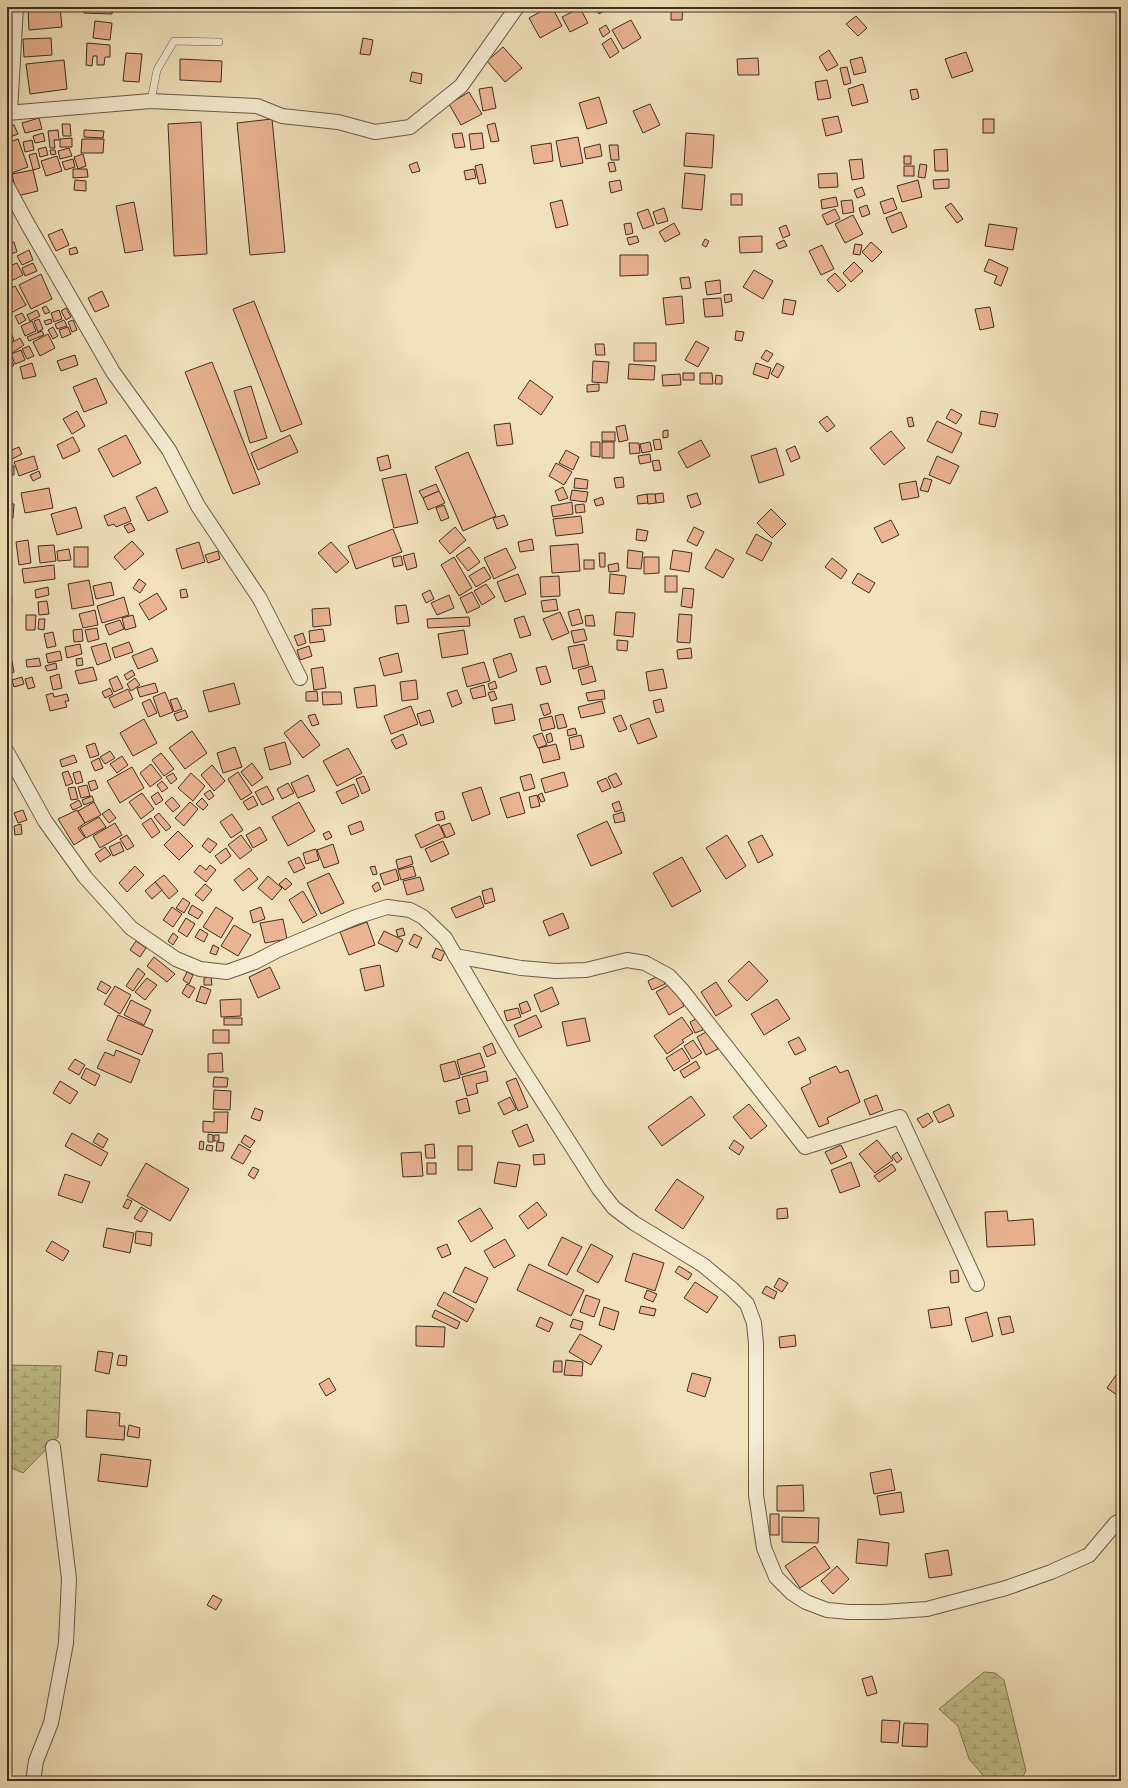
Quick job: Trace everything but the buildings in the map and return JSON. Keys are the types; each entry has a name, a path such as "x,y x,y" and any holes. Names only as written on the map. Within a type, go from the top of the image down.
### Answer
{"street":[{"path":"16,7 8,112 151,100 258,106 282,116 338,122 375,132 410,127 461,86 517,7"},
{"path":"7,186 113,372 169,450 198,506 260,599 300,678"},
{"path":"7,752 44,821 85,877 131,928 176,959 200,969 227,972 255,962 278,950 356,917 387,907 410,910 424,917 445,938 514,1056 582,1164 614,1208 634,1223 703,1265 747,1304 754,1323 756,1344 756,1495 764,1548 776,1577 792,1593 806,1602 827,1610 883,1612 927,1609 1006,1588 1051,1572 1089,1554 1116,1523 1121,1521"},
{"path":"455,956 521,968 556,972 586,970 627,960 645,963 669,976 682,990 805,1147 900,1117 977,1284"},
{"path":"33,1781 36,1761 51,1723 66,1643 69,1579 53,1447"}],"lane":[{"path":"151,100 157,70 174,41 219,42"}],"green space":[{"path":"7,1365 61,1366 58,1437 23,1473 7,1466"},
{"path":"984,1672 995,1673 1004,1680 1026,1771 1020,1781 988,1781 969,1759 958,1726 939,1709"}]}
